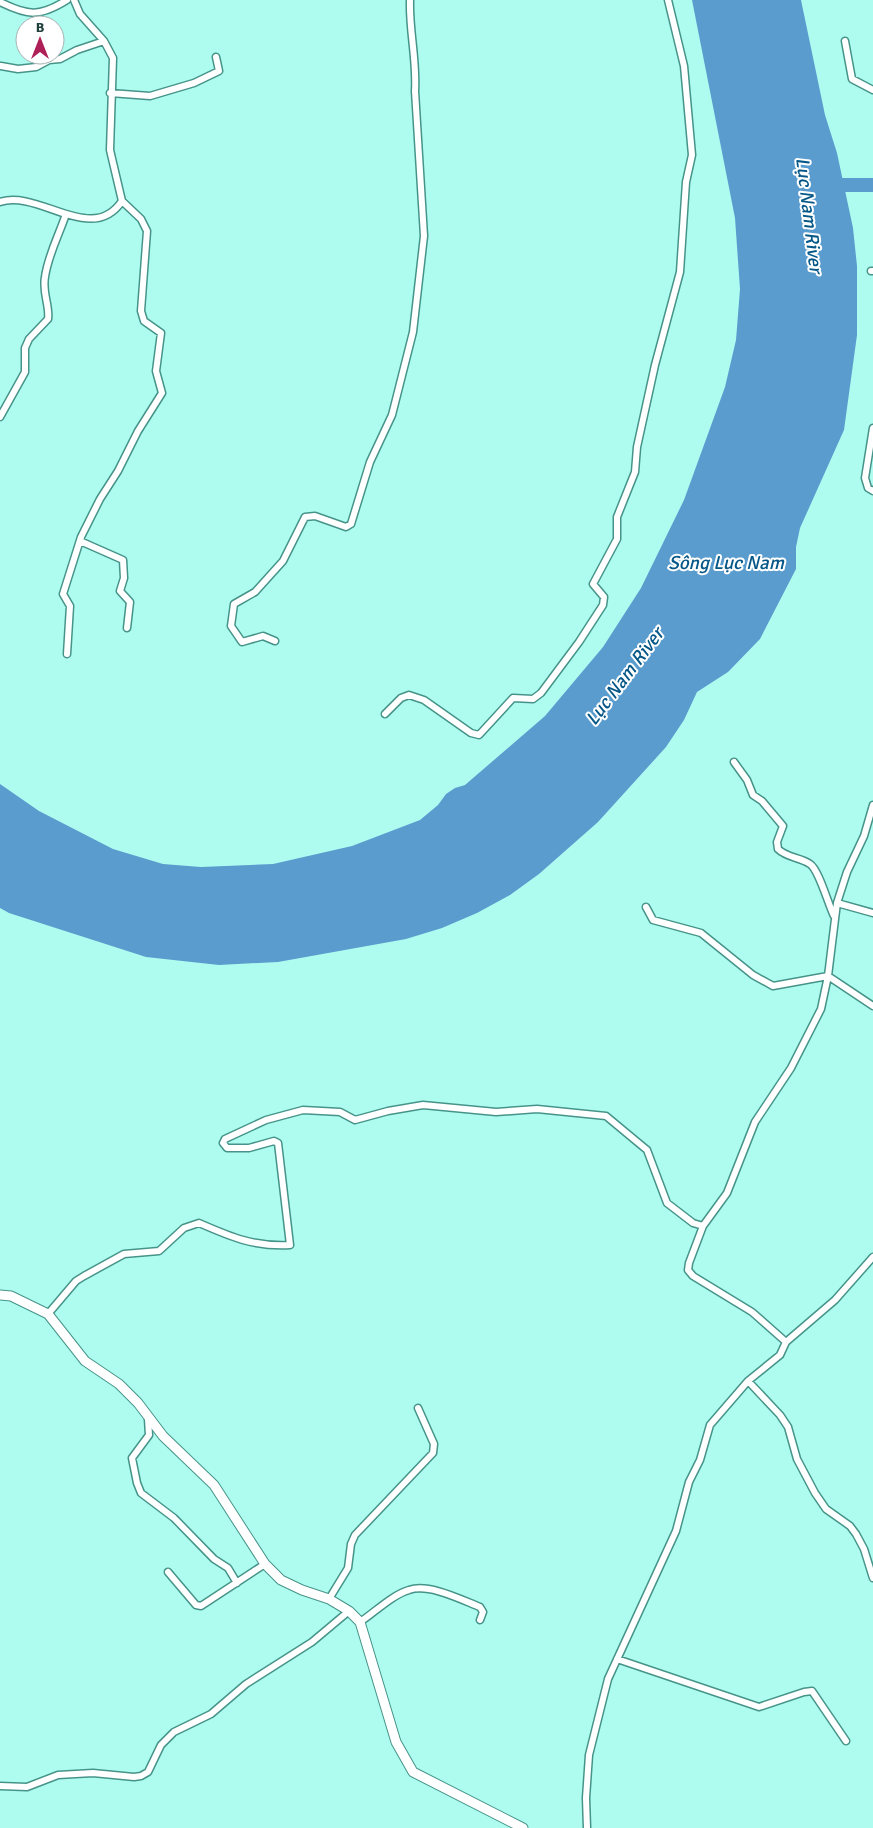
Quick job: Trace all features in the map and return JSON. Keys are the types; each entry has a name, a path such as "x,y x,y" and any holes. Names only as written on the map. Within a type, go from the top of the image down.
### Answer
{"street":[{"path":"0,2 12,9 35,13 49,10 67,0"},
{"path":"67,654 70,606 63,594 80,541 138,431 153,411 162,393 156,370 161,333 144,321 141,311 147,231 141,219 122,200 110,150 110,93 114,61 104,41 80,14 74,0"},
{"path":"275,641 263,636 242,642 231,626 234,604 256,592 283,561 305,517 315,516 346,527 351,524 370,462 392,415 413,332 424,236 415,91 416,72 410,25 410,0"},
{"path":"385,714 401,698 409,694 424,700 471,733 478,735 513,698 533,699 541,693 580,642 603,604 604,598 593,584 616,539 616,517 635,472 637,447 655,365 680,272 686,182 692,155 684,66 668,0"},
{"path":"1,66 18,69 36,67 49,60 60,59 77,50 104,41"},
{"path":"845,41 852,79 873,90"},
{"path":"110,93 150,96 194,83 218,71 216,56"},
{"path":"0,202 6,200 26,203 78,217 101,218 111,214 122,200"},
{"path":"0,417 25,372 25,348 29,339 48,319 48,309 44,297 45,275 66,214"},
{"path":"873,428 865,478 868,488 873,491"},
{"path":"80,541 123,560 124,578 120,591 130,602 127,628"},
{"path":"734,762 747,780 753,794 762,801 782,826 777,842 778,849 784,854 810,864 817,872 825,898 835,918"},
{"path":"786,1342 752,1312 690,1273 689,1263 703,1226 727,1193 755,1122 791,1068 821,1009 828,976 837,903 847,872 864,836 873,805"},
{"path":"837,903 873,913"},
{"path":"646,907 653,920 700,933 753,975 773,986 828,976 873,1006"},
{"path":"48,1314 76,1281 84,1276 124,1254 159,1251 184,1228 192,1224 199,1223 243,1241 275,1246 290,1245 278,1143 274,1141 238,1150 227,1148 223,1142 225,1139 266,1120 296,1111 340,1112 355,1120 400,1108 439,1106 496,1112 537,1109 606,1116 623,1128 647,1150 667,1203 693,1223 703,1226"},
{"path":"587,1828 586,1798 589,1755 608,1679 676,1531 689,1482 700,1460 710,1425 748,1382 780,1355 786,1342 835,1300 873,1257"},
{"path":"0,1295 11,1296 48,1314 85,1362 118,1384 138,1403 163,1436 214,1485 265,1564 281,1580 302,1590 329,1599 349,1611 360,1622 396,1742 413,1772 523,1828"},
{"path":"748,1382 780,1415 788,1427 797,1459 820,1501 826,1509 850,1526 856,1534 864,1549 873,1578"},
{"path":"329,1599 348,1568 351,1544 355,1535 433,1454 434,1444 418,1408"},
{"path":"148,1418 149,1435 132,1458 139,1490 183,1526 217,1561 228,1568 237,1583"},
{"path":"168,1572 198,1606 203,1606 265,1564"},
{"path":"360,1622 404,1592 416,1588 443,1592 480,1607 483,1612 480,1620"},
{"path":"0,1786 27,1787 58,1775 141,1776 148,1772 161,1745 174,1732 211,1714 246,1684 312,1642 349,1611"},
{"path":"617,1659 759,1707 812,1691 846,1741"}],"water":[{"name":"Sông Lục Nam","path":"692,0 801,0 825,115 837,153 853,228 857,266 857,335 844,430 800,528 796,547 796,569 760,639 728,672 697,692 684,720 666,747 598,822 539,874 510,895 477,913 442,928 406,939 278,962 219,965 146,957 9,913 0,908 0,784 39,811 113,849 163,864 201,867 273,864 352,846 420,820 438,805 446,794 455,788 465,785 545,716 603,647 641,588 684,500 725,387 736,340 740,289 735,218"}],"waterway":[{"name":"Lục Nam River","path":"826,185 873,185"}]}
